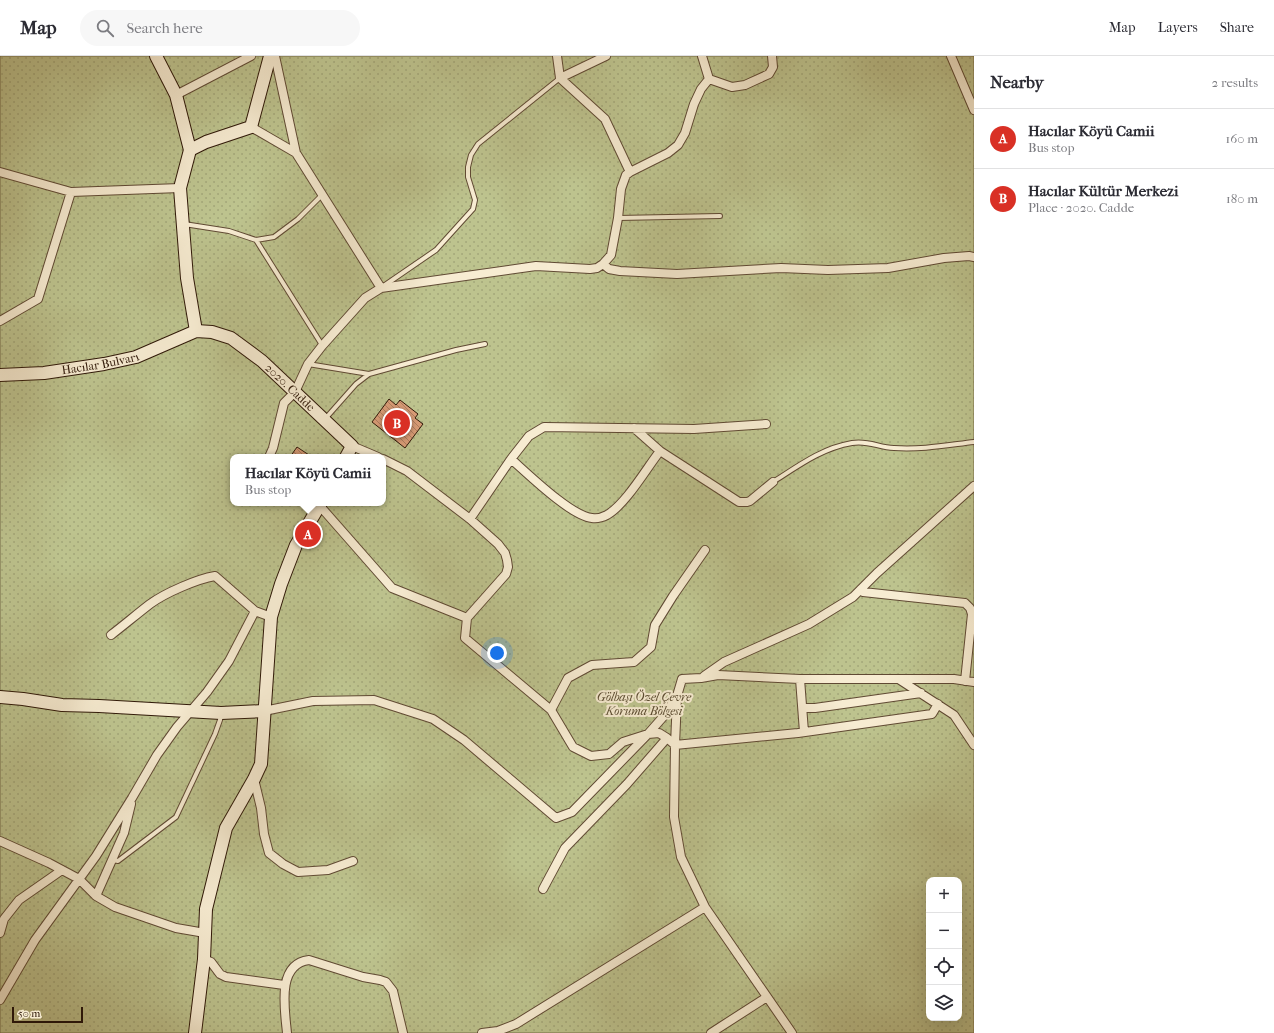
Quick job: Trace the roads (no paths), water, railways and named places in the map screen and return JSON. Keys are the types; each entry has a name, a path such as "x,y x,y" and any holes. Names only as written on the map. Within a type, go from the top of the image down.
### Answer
{"street":[{"path":"156,56 176,95 190,150 180,188 187,278 196,331"},
{"path":"176,95 251,56"},
{"path":"251,128 270,56"},
{"path":"275,56 296,154 381,288"},
{"path":"557,56 560,78 605,119 630,172"},
{"path":"560,78 606,56"},
{"path":"702,56 709,78"},
{"path":"709,78 732,87 745,85 769,74 773,67 772,56"},
{"path":"951,56 974,110"},
{"path":"270,454 284,403 295,392 308,364 365,298 381,288 536,266 590,269 597,268 603,264 611,255 623,181 630,172 668,153 678,145 685,133 694,104 709,78"},
{"path":"190,150 206,142 251,128 296,154"},
{"path":"0,172 71,192 180,188"},
{"path":"0,322 38,299 71,192"},
{"path":"603,264 609,269 620,271 677,274 781,268 828,270 888,268 944,258 974,257"},
{"name":"Hacılar Bulvarı","path":"0,375 62,371 123,360 151,351 196,331"},
{"name":"2020. Cadde","path":"196,331 212,332 231,338 238,342 262,361 324,420 349,452 361,454"},
{"path":"470,519 511,459 529,436 544,427 694,429 766,424"},
{"path":"634,428 660,450 738,502 750,501 773,482"},
{"path":"511,459 548,492 581,515 599,518 616,508 627,496 660,450"},
{"path":"386,460 407,471 470,519 498,544 507,560 508,567 506,574 467,618 465,638 551,710 573,747 591,756 609,754 623,742 648,734 659,733 675,745 804,732 932,714 938,704"},
{"path":"701,678 724,662 809,624 853,597 877,573 974,486"},
{"path":"195,1033 204,959 206,909 226,828 254,780 261,764 271,617 281,584 296,545 319,506"},
{"path":"322,506 392,588 467,618"},
{"path":"551,710 568,678 592,665 634,662 651,647 655,625 705,550"},
{"path":"111,635 151,603 187,585 215,576 255,611 271,617"},
{"path":"860,590 863,592 965,603 968,605 972,614 965,681"},
{"path":"0,1000 35,940 96,856 157,755 189,711 207,692 229,661 255,611"},
{"path":"792,1033 705,907 681,857 674,817 677,696 682,679 718,675 800,679 954,679 974,682"},
{"path":"800,679 804,732"},
{"path":"899,679 954,714 974,745"},
{"path":"803,708 815,708 921,693"},
{"path":"0,697 62,705 221,713 264,711 313,701 374,700 433,719 464,740 556,818 572,812 648,734 677,696"},
{"path":"543,889 565,848 628,784 667,738"},
{"path":"254,780 269,853 283,864 298,872 328,870 353,861"},
{"path":"96,896 124,833 132,798"},
{"path":"0,841 79,879 96,896 115,907 176,928 205,933"},
{"path":"0,933 4,919 19,900 62,870"},
{"path":"482,1033 503,1031 516,1024 705,907"},
{"path":"204,959 211,962 220,974 226,977 284,985"},
{"path":"287,1033 284,985 293,967 300,962 309,960 363,977 380,980 389,984 393,991 403,1033"},
{"path":"711,1033 767,997"}],"lane":[{"path":"381,288 436,250 473,209 475,200 468,177 468,166 471,155 478,144 560,78"},
{"path":"183,223 229,231 256,240 274,237 298,219 322,195"},
{"path":"618,218 720,216"},
{"path":"256,240 322,346"},
{"path":"324,420 356,384 369,374 456,350 485,344"},
{"path":"308,364 369,374"},
{"path":"773,482 827,450 851,443 866,442 892,448 905,449 974,442"},
{"path":"112,860 118,861 176,817 216,734 221,713"}],"place":[{"name":"Hacılar Kültür Merkezi","path":"397,423"},
{"name":"Hacılar Köyü Camii","path":"308,534"}],"park label":[{"name":"Gölbaşı Özel Çevre Koruma Bölgesi","path":"644,704"}]}
